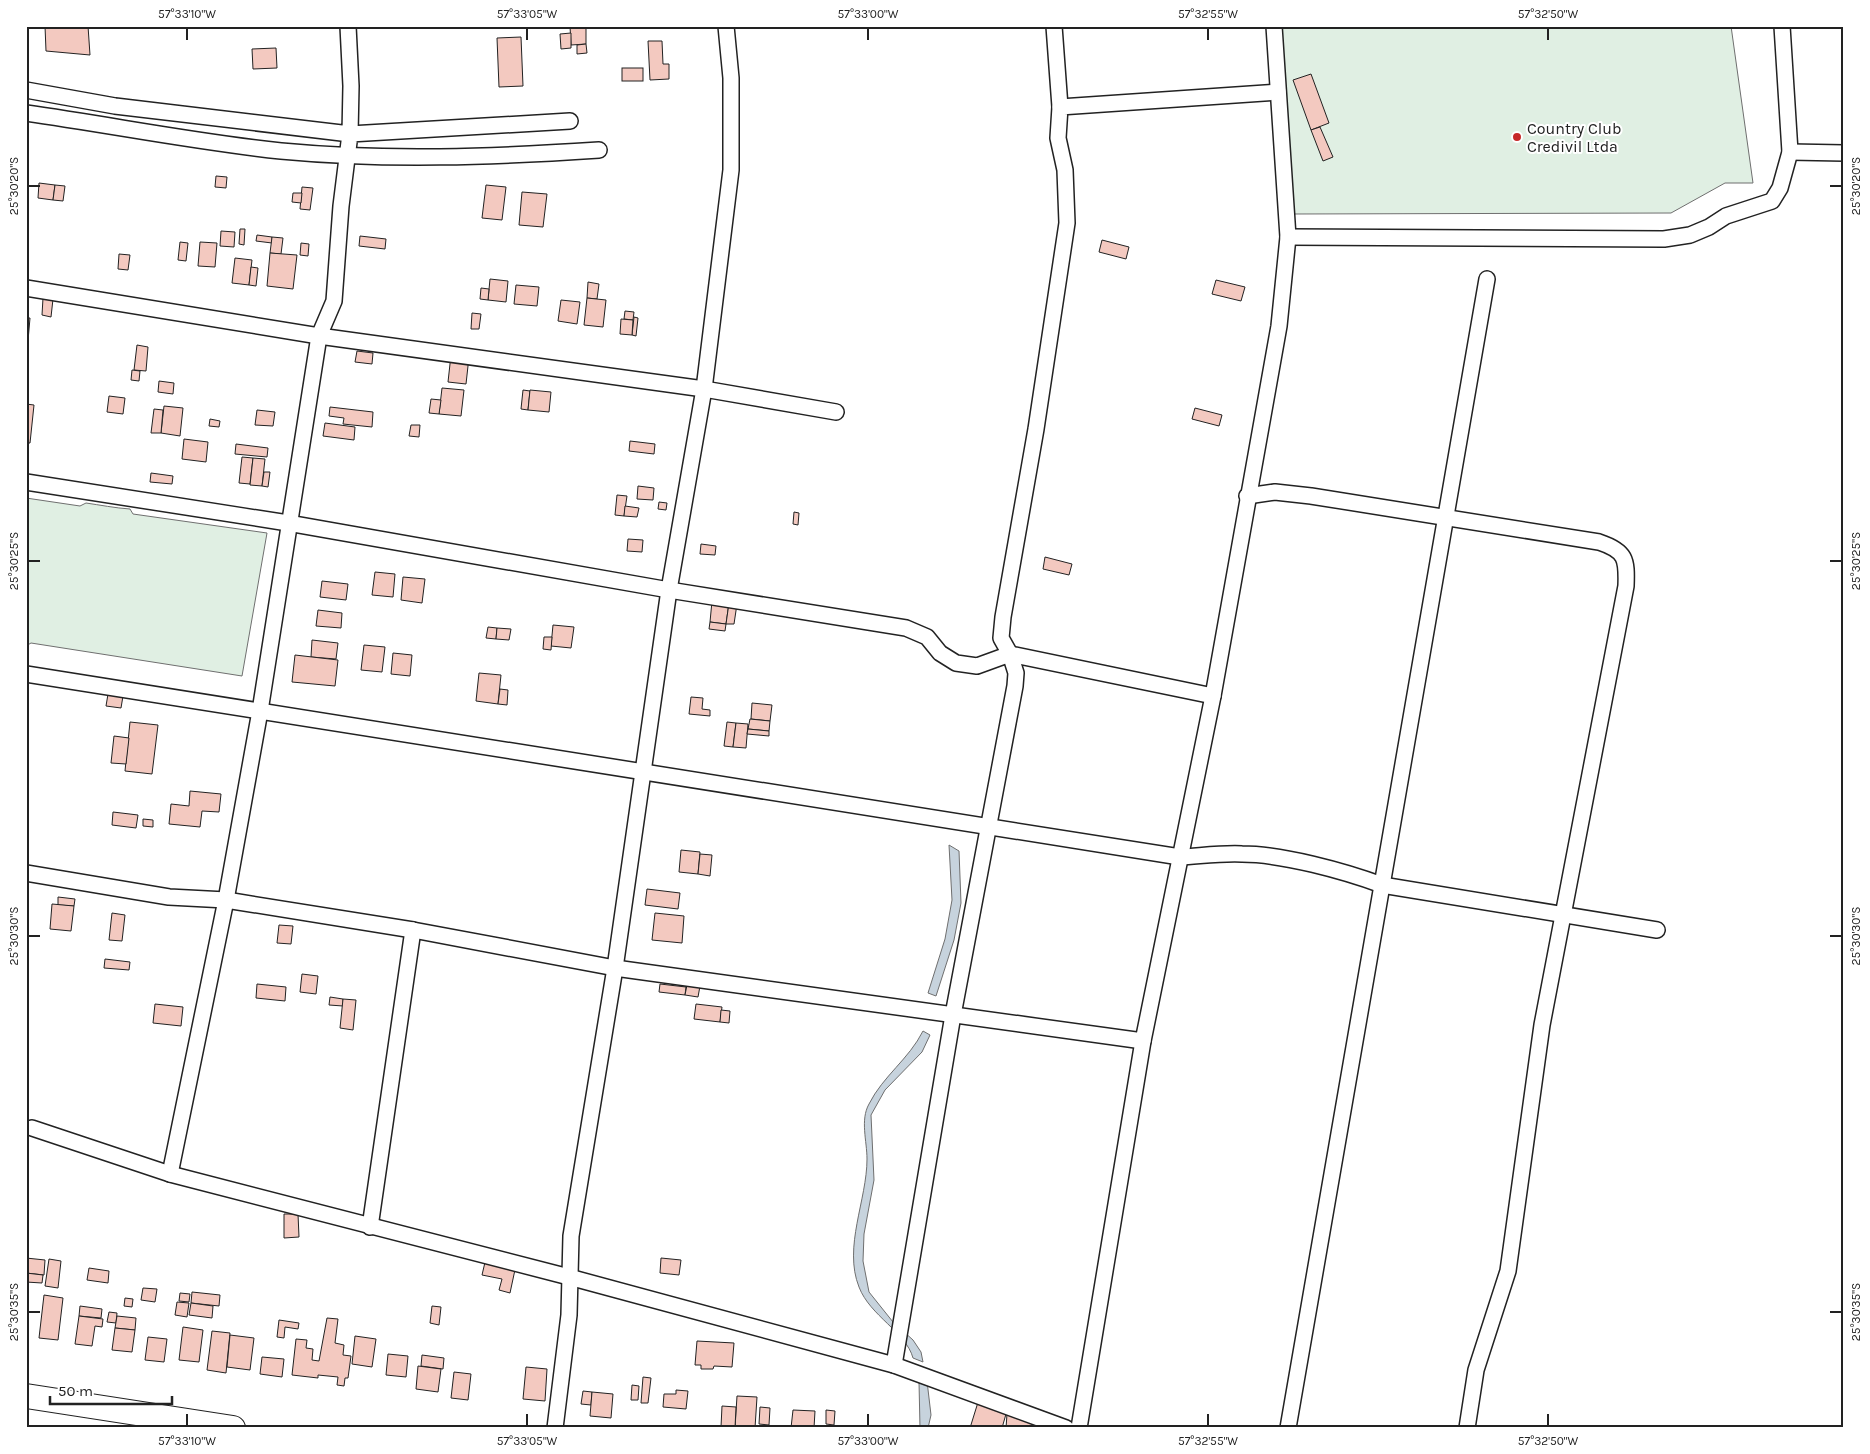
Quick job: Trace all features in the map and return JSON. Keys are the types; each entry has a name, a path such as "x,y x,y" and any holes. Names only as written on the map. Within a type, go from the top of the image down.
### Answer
{"main road":[{"path":"26,1396 233,1428"}],"street":[{"path":"170,1174 226,900 260,711 288,523 320,336 334,301 341,206 350,134 351,86 348,26"},
{"path":"554,1428 570,1315 571,1236 615,968 669,590 704,389 732,170 732,78 726,26"},
{"path":"894,1365 953,1015 1015,686 1016,672 1010,654 1001,638 1003,617 1036,429 1067,222 1065,170 1058,138 1060,108 1054,26"},
{"path":"1079,1428 1143,1042 1213,696 1247,496 1279,326 1288,237 1274,26"},
{"path":"1288,237 1664,239 1690,235 1726,216 1772,202 1780,188 1790,152 1782,26"},
{"path":"26,90 115,106 350,134 570,121"},
{"path":"1060,108 1278,92"},
{"path":"26,113 280,150 348,156 479,158 599,150"},
{"path":"1790,152 1844,153"},
{"path":"1288,1428 1487,279"},
{"path":"26,288 320,336 704,389 836,412"},
{"path":"26,482 288,523 669,590 906,628 927,637 940,652 956,662 977,666 1010,654 1213,696"},
{"path":"1247,496 1275,492 1302,495 1599,542 1616,548 1624,557 1626,586 1565,914 1542,1025 1508,1271 1476,1370 1467,1428"},
{"path":"26,674 1180,857 1243,854 1270,857 1351,874 1382,885 1656,930"},
{"path":"26,873 170,897 226,900 413,930 615,968 1143,1042"},
{"path":"370,1227 413,930"},
{"path":"32,1128 170,1174 569,1277 894,1365 1066,1428"}],"green space":[{"name":"Country Club Credivil Ltda","path":"1281,26 1731,26 1753,183 1725,183 1671,213 1294,214"},
{"path":"26,498 80,506 86,503 130,509 133,514 267,533 242,676 31,643 26,646"}],"shaded area":[{"path":"949,845 959,851 961,903 954,940 936,996 928,993 945,939 952,900"},
{"path":"923,1031 930,1035 922,1052 885,1090 871,1115 874,1180 864,1234 863,1261 869,1292 893,1322 913,1340 921,1352 923,1362 913,1358 903,1340 871,1307 864,1297 855,1272 854,1240 866,1175 867,1159 864,1124 866,1110 881,1085 911,1050"},
{"path":"927,1381 931,1415 928,1428 920,1428 919,1382"}],"building":[{"path":"45,26 88,26 90,55 46,51"},
{"path":"570,26 586,26 586,44 571,45"},
{"path":"571,33 571,48 561,49 560,34"},
{"path":"521,37 523,86 499,87 497,38"},
{"path":"648,41 662,41 663,64 669,64 669,79 650,80"},
{"path":"586,44 587,53 577,54 577,45"},
{"path":"276,48 277,68 253,69 252,49"},
{"path":"622,68 643,68 643,81 622,81"},
{"path":"1311,74 1329,123 1311,130 1293,80"},
{"path":"1320,127 1333,157 1323,161 1311,130"},
{"path":"216,176 227,177 226,188 215,187"},
{"path":"39,183 55,185 53,200 38,198"},
{"path":"55,185 65,186 63,201 53,200"},
{"path":"486,185 506,187 502,220 482,218"},
{"path":"302,187 313,188 310,210 300,209"},
{"path":"522,192 547,194 543,227 519,225"},
{"path":"293,193 302,193 301,203 292,202"},
{"path":"240,229 245,229 244,245 239,244"},
{"path":"221,231 235,232 234,247 220,246"},
{"path":"257,235 272,237 272,243 256,241"},
{"path":"360,236 386,239 385,249 359,246"},
{"path":"272,237 283,238 281,254 270,253"},
{"path":"1102,240 1129,247 1126,259 1099,252"},
{"path":"180,242 188,243 186,261 178,260"},
{"path":"200,242 217,243 215,267 198,266"},
{"path":"301,243 309,244 308,256 300,255"},
{"path":"270,253 297,255 293,289 267,286"},
{"path":"119,254 130,255 128,270 118,269"},
{"path":"235,258 252,260 249,285 232,283"},
{"path":"251,267 258,268 256,286 249,285"},
{"path":"490,279 508,281 506,302 488,300"},
{"path":"1216,280 1245,287 1241,301 1212,294"},
{"path":"588,282 599,284 597,299 587,298"},
{"path":"516,285 539,287 537,306 514,304"},
{"path":"481,288 489,289 488,300 480,299"},
{"path":"43,298 53,299 51,317 42,315"},
{"path":"587,298 606,300 603,327 584,325"},
{"path":"561,300 580,302 577,324 558,321"},
{"path":"625,311 634,312 633,320 624,319"},
{"path":"472,313 481,314 479,329 471,329"},
{"path":"634,317 638,318 636,336 632,335"},
{"path":"26,318 30,318 27,352 26,352"},
{"path":"621,319 633,320 632,335 620,334"},
{"path":"137,345 148,347 146,371 134,370"},
{"path":"357,351 373,353 372,364 355,362"},
{"path":"451,355 469,357 466,384 448,382"},
{"path":"132,370 140,371 139,381 131,380"},
{"path":"159,381 174,383 173,394 158,392"},
{"path":"442,388 464,390 461,416 439,414"},
{"path":"523,390 530,391 528,410 521,409"},
{"path":"530,390 551,392 549,412 528,410"},
{"path":"109,396 125,398 123,414 107,412"},
{"path":"431,399 441,400 439,414 429,413"},
{"path":"26,404 34,405 30,443 26,443"},
{"path":"164,406 183,408 180,436 161,433"},
{"path":"330,407 373,412 372,427 343,424 344,418 329,416"},
{"path":"1195,408 1222,415 1219,426 1192,419"},
{"path":"154,409 163,410 161,433 151,433"},
{"path":"257,410 275,412 273,426 255,425"},
{"path":"210,419 220,421 219,427 209,426"},
{"path":"325,423 355,427 354,440 323,436"},
{"path":"411,425 420,425 419,437 409,436"},
{"path":"184,439 208,442 206,462 182,459"},
{"path":"630,441 655,444 654,454 629,451"},
{"path":"236,444 268,448 267,457 235,454"},
{"path":"242,457 253,458 250,484 239,483"},
{"path":"253,458 265,459 262,486 250,485"},
{"path":"264,472 270,472 268,487 262,486"},
{"path":"151,473 173,476 172,484 150,482"},
{"path":"638,486 654,488 653,500 637,499"},
{"path":"617,495 627,496 624,516 615,515"},
{"path":"659,502 667,503 666,510 658,509"},
{"path":"625,506 639,508 637,517 624,516"},
{"path":"794,512 799,513 798,525 793,524"},
{"path":"628,539 643,540 642,552 627,551"},
{"path":"701,544 716,546 715,555 700,554"},
{"path":"1045,557 1072,564 1069,575 1043,569"},
{"path":"375,572 395,574 393,597 372,595"},
{"path":"403,577 425,579 422,603 401,600"},
{"path":"322,581 348,584 346,600 320,597"},
{"path":"712,601 729,603 726,624 710,622"},
{"path":"729,603 737,604 734,624 726,624"},
{"path":"318,610 342,613 341,628 316,626"},
{"path":"710,622 726,624 725,631 709,629"},
{"path":"553,625 574,627 571,648 551,646"},
{"path":"488,627 497,628 496,639 486,638"},
{"path":"497,628 511,629 509,640 496,639"},
{"path":"544,637 552,637 551,650 543,649"},
{"path":"312,640 338,643 336,659 311,657"},
{"path":"364,645 385,647 382,672 361,670"},
{"path":"393,653 412,655 410,676 391,674"},
{"path":"295,655 338,660 335,686 292,682"},
{"path":"479,673 501,675 498,704 476,701"},
{"path":"500,689 508,690 507,705 498,704"},
{"path":"108,694 123,696 121,708 106,706"},
{"path":"691,697 703,698 702,709 710,710 710,716 689,714"},
{"path":"752,703 772,705 770,721 751,719"},
{"path":"750,719 770,721 769,731 748,729"},
{"path":"130,722 158,725 152,774 125,771"},
{"path":"727,722 736,723 733,747 724,746"},
{"path":"736,723 748,724 746,748 733,747"},
{"path":"748,729 769,731 769,736 747,734"},
{"path":"114,736 129,738 126,764 111,763"},
{"path":"190,791 221,794 219,812 202,811 200,827 169,824 171,804 189,806"},
{"path":"113,812 138,815 136,828 112,825"},
{"path":"143,819 153,820 153,827 143,826"},
{"path":"681,850 700,852 698,874 679,872"},
{"path":"700,854 712,855 710,876 698,874"},
{"path":"647,889 680,893 678,909 645,905"},
{"path":"58,897 75,899 74,906 58,905"},
{"path":"52,904 74,906 71,931 50,929"},
{"path":"112,913 125,915 122,941 109,940"},
{"path":"655,913 684,916 682,943 652,940"},
{"path":"279,925 293,926 291,944 277,943"},
{"path":"105,959 130,962 129,970 104,968"},
{"path":"302,974 318,976 316,994 300,992"},
{"path":"257,984 286,987 285,1001 256,998"},
{"path":"660,984 686,987 685,995 659,992"},
{"path":"687,985 700,986 698,997 685,995"},
{"path":"330,997 343,999 343,1006 329,1005"},
{"path":"343,999 356,1000 353,1030 340,1028"},
{"path":"155,1004 183,1007 181,1026 153,1023"},
{"path":"696,1004 722,1007 720,1022 694,1019"},
{"path":"721,1010 730,1011 729,1023 720,1022"},
{"path":"284,1214 298,1214 299,1237 284,1238"},
{"path":"26,1258 45,1260 44,1275 26,1273"},
{"path":"486,1258 516,1265 510,1293 499,1290 502,1279 482,1275"},
{"path":"661,1258 681,1260 679,1275 660,1273"},
{"path":"49,1259 61,1261 58,1288 45,1286"},
{"path":"89,1268 109,1271 108,1283 87,1280"},
{"path":"26,1273 43,1275 42,1283 26,1282"},
{"path":"143,1288 157,1289 155,1302 141,1300"},
{"path":"192,1292 220,1295 219,1306 191,1303"},
{"path":"180,1293 190,1294 189,1302 179,1301"},
{"path":"44,1295 63,1298 58,1340 39,1338"},
{"path":"125,1298 133,1299 132,1307 124,1306"},
{"path":"177,1302 189,1303 187,1317 175,1315"},
{"path":"191,1303 213,1306 212,1318 189,1315"},
{"path":"80,1306 102,1309 101,1318 79,1316"},
{"path":"432,1306 441,1307 439,1325 430,1323"},
{"path":"109,1312 117,1313 116,1323 107,1322"},
{"path":"79,1316 103,1319 102,1327 95,1326 92,1346 75,1344"},
{"path":"117,1316 136,1318 135,1330 115,1328"},
{"path":"327,1318 338,1319 335,1343 344,1345 343,1355 351,1356 348,1378 345,1378 344,1386 337,1385 338,1377 318,1375 318,1378 292,1375 296,1339 307,1340 306,1348 313,1349 312,1360 319,1361"},
{"path":"279,1320 299,1323 298,1329 285,1327 284,1338 277,1337"},
{"path":"183,1327 203,1330 199,1362 179,1360"},
{"path":"115,1328 135,1330 132,1352 112,1350"},
{"path":"212,1331 230,1333 226,1373 207,1370"},
{"path":"230,1335 254,1338 250,1370 227,1367"},
{"path":"355,1336 376,1339 372,1367 352,1364"},
{"path":"148,1337 167,1339 164,1362 145,1360"},
{"path":"697,1341 734,1343 732,1367 714,1366 713,1369 701,1369 701,1365 695,1365"},
{"path":"388,1354 408,1356 406,1377 386,1375"},
{"path":"422,1355 444,1358 443,1369 421,1366"},
{"path":"262,1357 284,1359 282,1377 260,1374"},
{"path":"418,1366 441,1369 438,1392 416,1389"},
{"path":"526,1367 547,1369 545,1401 523,1399"},
{"path":"454,1372 471,1374 468,1400 451,1398"},
{"path":"643,1377 651,1378 648,1403 641,1403"},
{"path":"632,1385 639,1386 638,1400 631,1400"},
{"path":"676,1390 688,1391 686,1409 663,1407 664,1394 676,1394"},
{"path":"583,1391 592,1392 591,1405 581,1404"},
{"path":"592,1392 613,1394 611,1418 590,1416"},
{"path":"737,1396 757,1397 755,1428 735,1428"},
{"path":"979,1399 1008,1407 1002,1428 970,1428"},
{"path":"722,1406 736,1407 735,1428 721,1427"},
{"path":"760,1407 770,1408 769,1425 759,1424"},
{"path":"793,1410 815,1411 814,1428 791,1428"},
{"path":"826,1410 835,1411 834,1425 826,1424"},
{"path":"1007,1414 1042,1419 1040,1428 1006,1428"}],"place":[{"name":"Country Club Credivil Ltda","path":"1517,137"}]}
